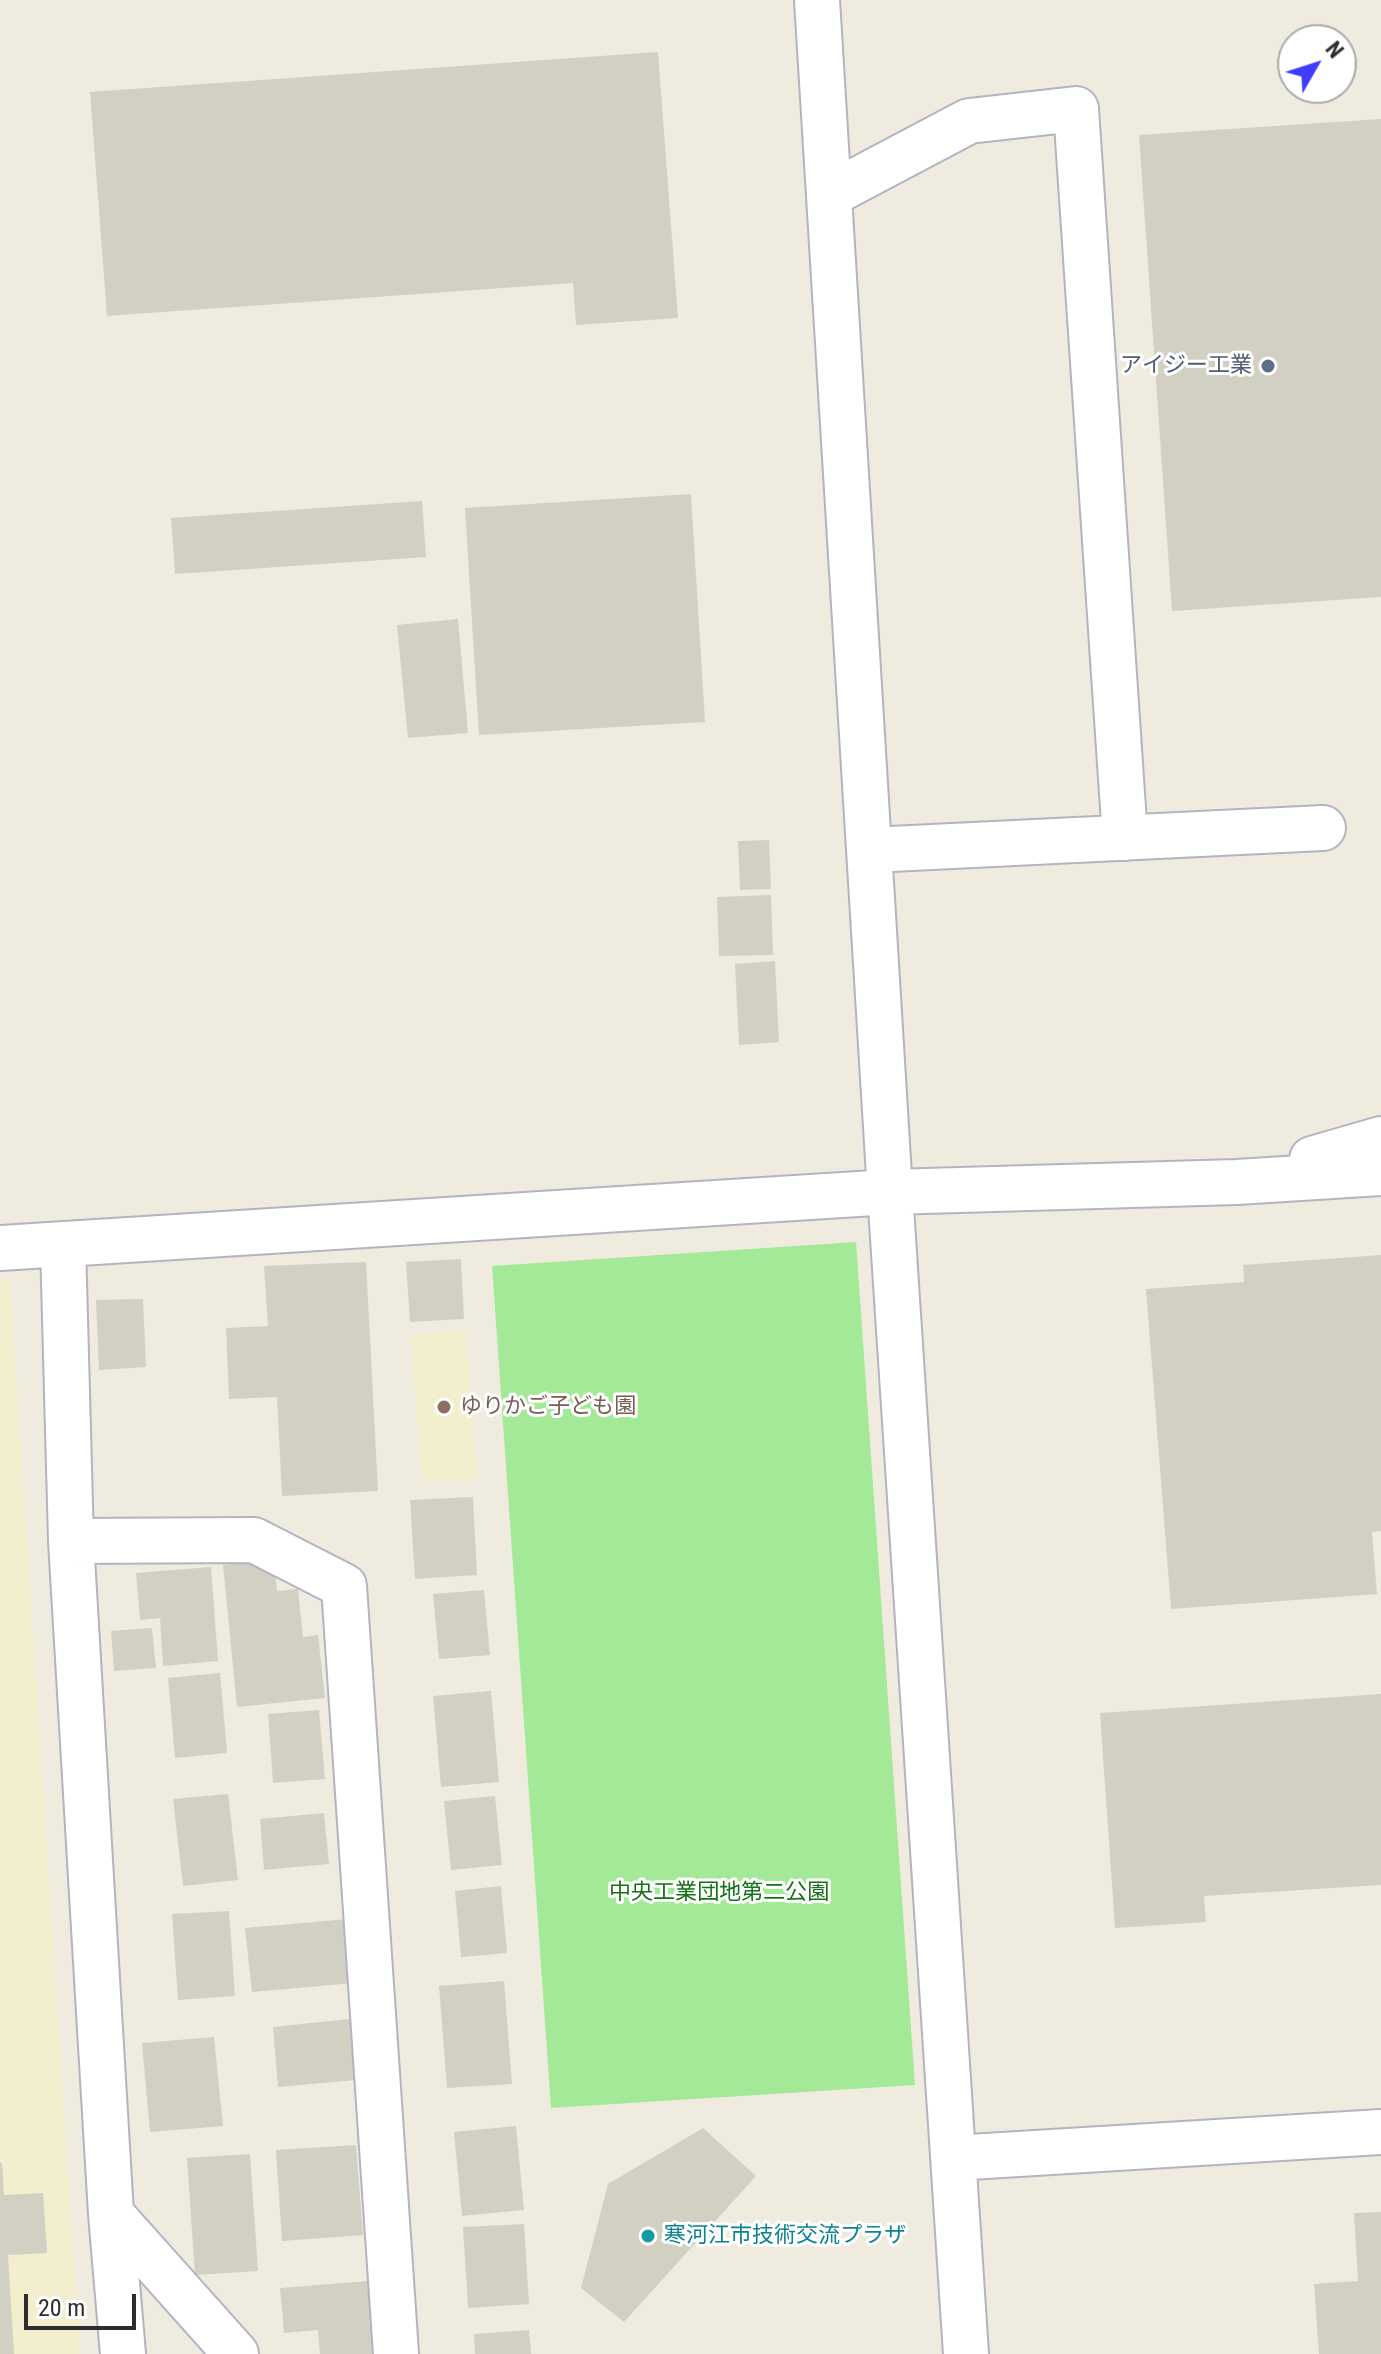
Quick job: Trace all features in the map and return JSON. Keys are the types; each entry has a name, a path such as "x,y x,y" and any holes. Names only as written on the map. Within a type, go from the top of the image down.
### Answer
{"street":[{"path":"817,0 890,1192 966,2354"},
{"path":"829,195 969,121 1076,109 1125,838"},
{"path":"870,850 1323,828"},
{"path":"1237,1182 1381,1139"},
{"path":"0,1248 890,1192 1237,1182 1381,1173"},
{"path":"1237,1182 1381,1199"},
{"path":"63,1244 71,1541 111,2214 123,2354"},
{"path":"71,1541 254,1540 344,1586 396,2354"},
{"path":"953,2158 1381,2132"},
{"path":"111,2214 236,2354"}],"shaded area":[{"path":"10,1280 80,2354 0,2354 0,1281"},
{"name":"ゆりかご子ども園","path":"466,1331 477,1479 422,1483 411,1335"}],"green space":[{"name":"中央工業団地第二公園","path":"856,1242 915,2085 551,2108 492,1266"}],"building":[{"path":"658,52 678,318 576,325 573,283 107,316 90,92"},
{"name":"アイジー工業","path":"1381,119 1381,597 1172,611 1139,135"},
{"path":"691,494 705,722 479,735 465,508"},
{"path":"422,501 426,557 175,574 171,518"},
{"path":"458,619 468,733 408,738 397,625"},
{"path":"769,840 771,889 740,890 738,841"},
{"path":"771,895 773,955 719,956 717,897"},
{"path":"775,961 779,1042 739,1045 735,964"},
{"path":"1381,1255 1381,1531 1372,1532 1377,1594 1171,1609 1146,1289 1244,1282 1243,1265"},
{"path":"461,1259 464,1319 410,1322 406,1262"},
{"path":"366,1262 378,1491 282,1496 277,1397 229,1399 226,1328 268,1326 264,1266"},
{"path":"143,1299 146,1367 99,1370 96,1300"},
{"path":"473,1497 477,1575 415,1579 410,1500"},
{"path":"274,1560 277,1591 298,1589 303,1637 318,1635 325,1698 237,1707 223,1565"},
{"path":"211,1567 218,1661 163,1666 160,1618 140,1620 136,1573"},
{"path":"484,1590 490,1655 439,1659 433,1594"},
{"path":"152,1628 156,1668 114,1671 111,1631"},
{"path":"220,1673 227,1753 175,1758 168,1678"},
{"path":"491,1691 499,1782 441,1787 433,1696"},
{"path":"1381,1694 1381,1885 1204,1896 1206,1922 1115,1928 1100,1713"},
{"path":"319,1710 325,1779 273,1783 268,1714"},
{"path":"228,1794 238,1880 183,1886 173,1799"},
{"path":"495,1796 502,1865 451,1870 444,1801"},
{"path":"324,1813 329,1864 264,1870 260,1819"},
{"path":"501,1886 507,1953 461,1957 455,1891"},
{"path":"229,1911 235,1996 178,2000 172,1914"},
{"path":"348,1919 354,1983 252,1992 245,1928"},
{"path":"504,1981 512,2084 447,2088 439,1986"},
{"path":"350,2019 356,2080 278,2087 273,2027"},
{"path":"214,2037 223,2126 150,2132 142,2043"},
{"path":"516,2126 524,2210 462,2216 454,2132"},
{"name":"寒河江市技術交流プラザ","path":"703,2128 756,2176 624,2322 581,2288 608,2184"},
{"path":"356,2145 363,2235 282,2241 276,2150"},
{"path":"250,2154 258,2271 195,2275 187,2158"},
{"path":"0,2163 4,2195 43,2193 47,2253 8,2255 14,2354 0,2354"},
{"path":"1381,2212 1381,2354 1319,2354 1314,2284 1358,2281 1354,2213"},
{"path":"524,2224 529,2304 468,2308 463,2227"},
{"path":"368,2281 374,2354 320,2354 318,2330 284,2333 280,2288"},
{"path":"529,2330 531,2354 475,2354 474,2334"}],"place":[{"name":"アイジー工業","path":"1268,366"},
{"name":"ゆりかご子ども園","path":"444,1407"},
{"name":"寒河江市技術交流プラザ","path":"648,2236"}]}
